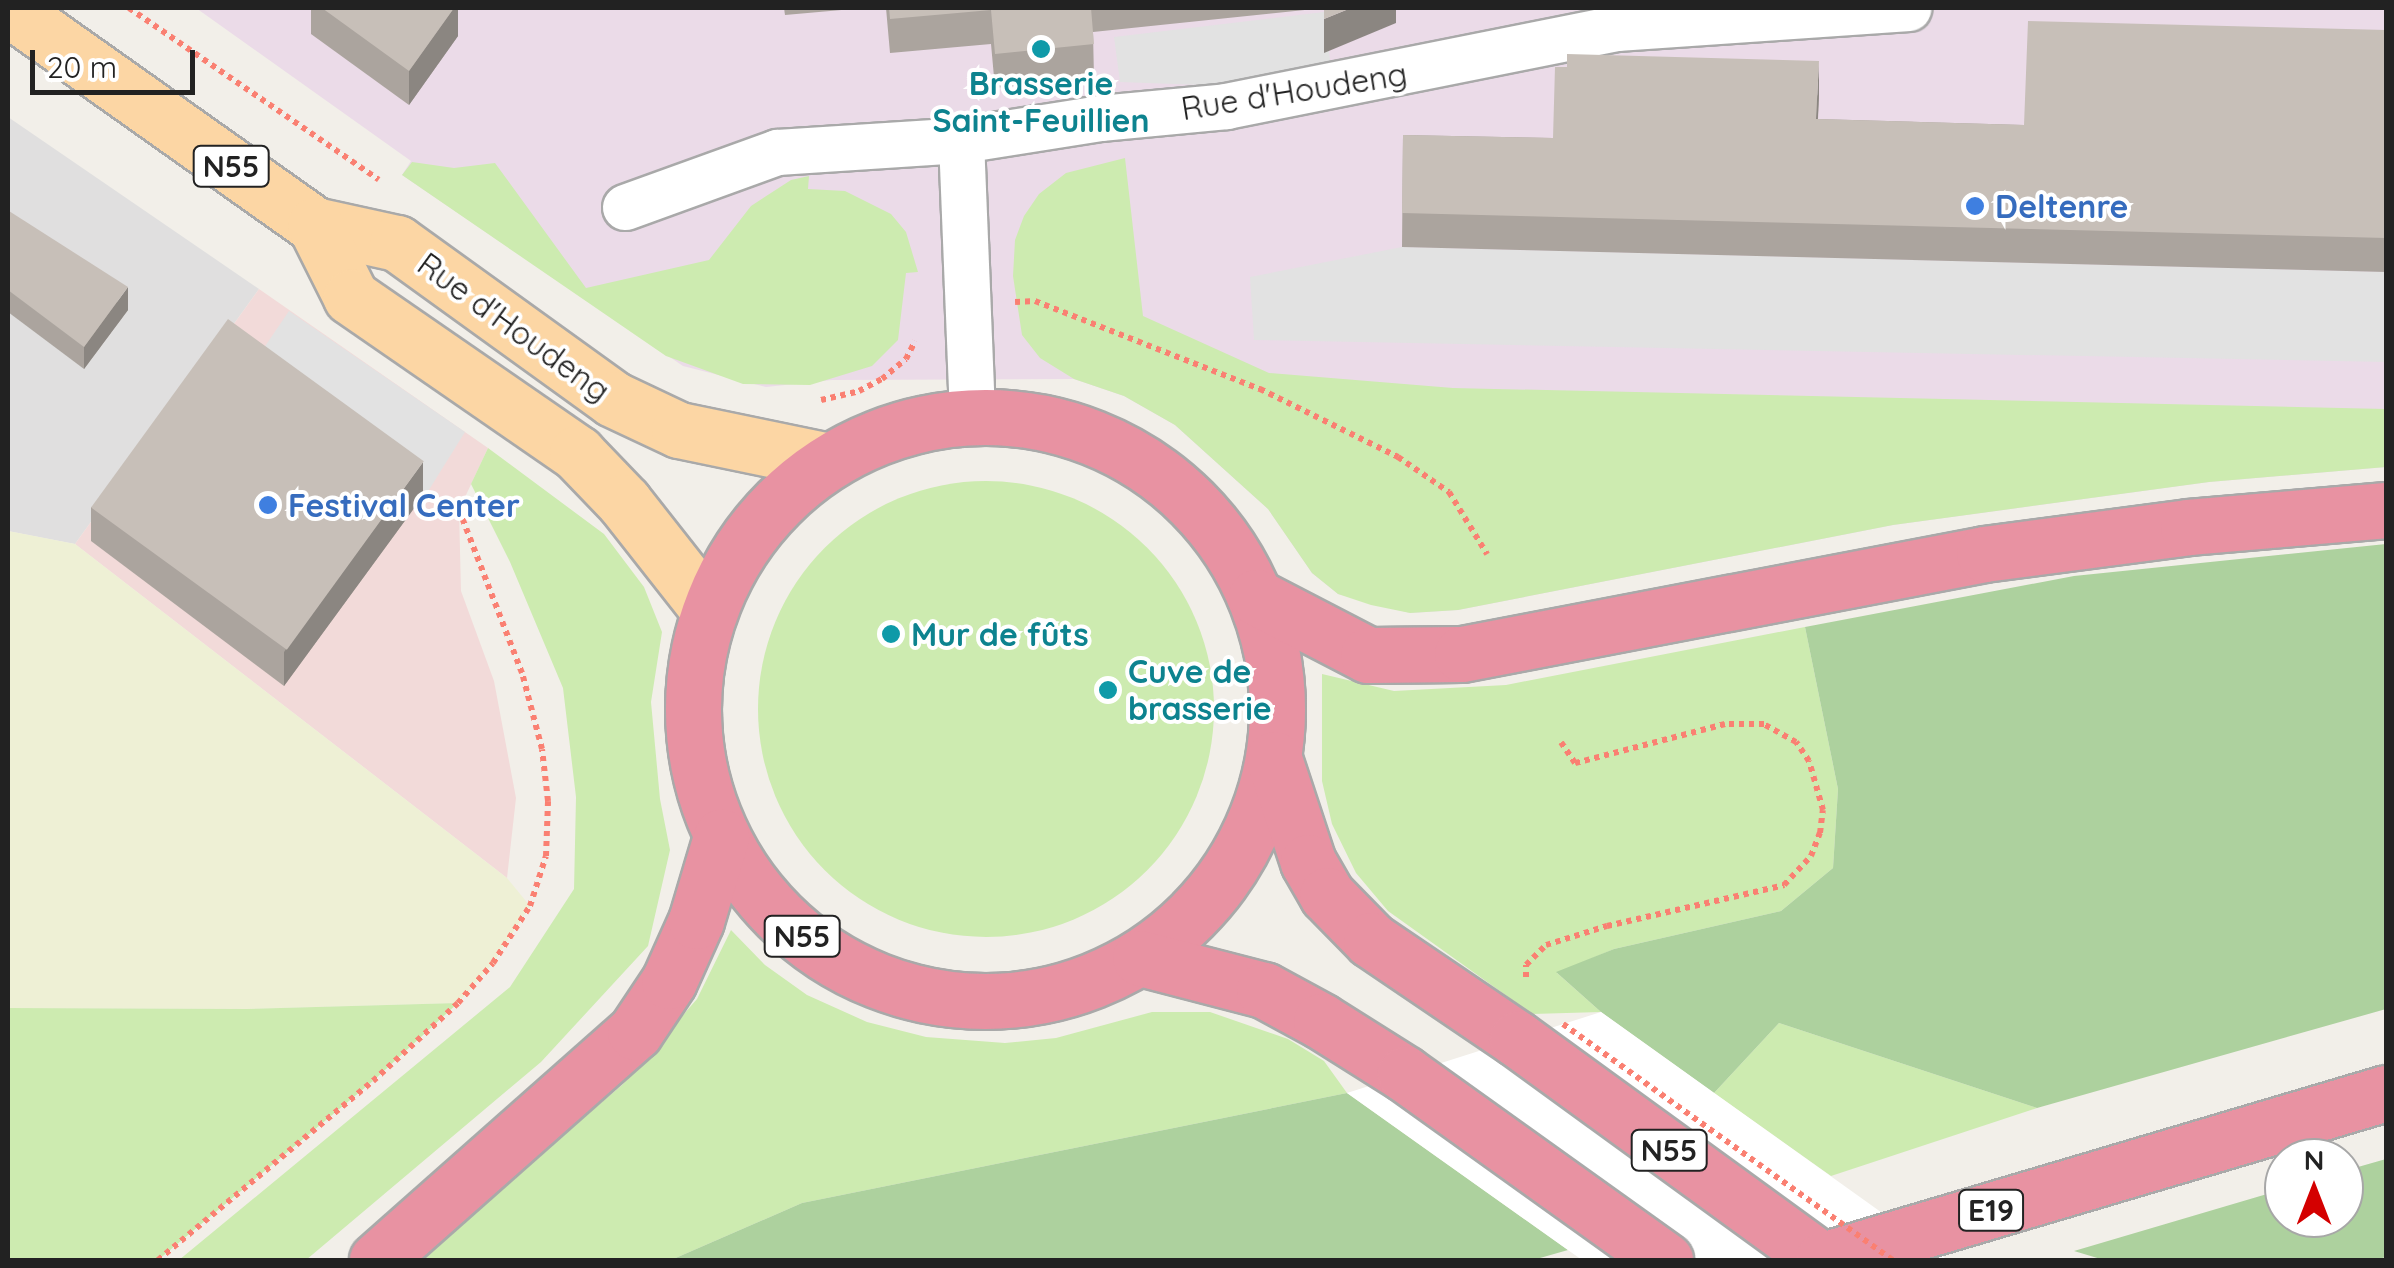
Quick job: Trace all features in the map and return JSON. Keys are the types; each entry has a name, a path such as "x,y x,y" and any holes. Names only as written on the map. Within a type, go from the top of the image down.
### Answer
{"highway":[{"name":"N55","path":"972,417 1043,423 1111,445 1171,483 1221,535 1256,597 1277,677 1274,759 1253,829 1224,880 1186,923 1140,958 1077,987 1008,1001 938,998 888,984 810,944 760,896 722,837 701,783 692,725 695,667 709,610 738,552 778,502 829,461 897,430 972,417"},
{"path":"1256,597 1368,655 1462,654 1984,554 2188,528 2386,510"},
{"name":"N55","path":"1274,759 1308,862 1327,895 1371,940 1539,1016 1822,1260"},
{"path":"377,1260 635,1032 669,981 696,921 722,837"},
{"name":"N55","path":"1140,958 1264,990 1405,1074 1665,1260"},
{"name":"E19","path":"1822,1260 2386,1093"}],"main road":[{"name":"Rue d'Houdeng","path":"8,8 314,225 396,242 613,399 679,430 829,461"},
{"name":"Rue d'Houdeng","path":"314,225 352,297 577,453 624,502 709,610"}],"street":[{"name":"Rue d'Houdeng","path":"625,207 777,152 961,140 1286,97 1618,28 1908,8"},
{"path":"961,140 972,417"}],"path":[{"path":"129,8 392,189"},
{"path":"810,402 859,392 906,359 927,303 1034,301 1260,389 1398,457 1448,492 1487,554"},
{"path":"158,1260 373,1081 458,1003 493,963 530,906 546,856 548,802 542,749 522,673 459,510"},
{"path":"1560,742 1575,763 1725,724 1764,724 1796,742 1808,761 1822,810 1812,856 1784,885 1608,926 1546,945 1526,965 1539,1016 1893,1260"}],"shaded area":[{"path":"196,8 2386,8 2386,467 2209,482 1893,525 1458,610 1410,613 1338,594 1312,573 1268,509 1175,425 1124,396 1074,379 832,380 766,387 683,366 402,175 411,161"},
{"path":"1324,12 1331,68 1201,85 1120,82 1114,37"},
{"path":"8,117 259,289 75,544 8,531"},
{"path":"1402,247 2386,272 2386,362 1254,340 1250,277"},
{"path":"259,289 488,448 459,510 461,591 494,681 516,798 507,878 75,544"},
{"path":"289,311 465,432 427,493 255,361"}],"green space":[{"path":"1125,158 1143,316 1269,373 1453,388 2386,409 2386,467 2209,482 1893,525 1458,610 1410,613 1371,605 1338,594 1312,573 1268,509 1175,425 1124,396 1074,379 1040,358 1022,335 1013,276 1015,240 1024,216 1039,194 1066,173"},
{"path":"412,162 454,168 495,163 586,288 709,260 751,206 791,180 809,176 808,189 845,191 891,214 906,232 918,272 906,273 898,340 872,366 810,385 743,384 666,356 402,175"},
{"path":"488,448 604,534 644,587 662,632 651,702 660,799 670,850 648,946 541,1062 306,1260 179,1260 510,987 574,889 576,797 563,688 510,562 471,484"},
{"path":"986,481 1030,486 1073,499 1112,520 1147,548 1175,583 1196,622 1209,665 1214,709 1209,753 1196,796 1175,835 1147,870 1112,898 1073,919 1030,932 986,937 942,932 899,919 860,898 825,870 797,835 776,796 763,753 758,709 763,665 776,622 797,583 825,548 860,520 899,499 942,486"},
{"path":"8,531 75,544 507,878 530,906 493,963 458,1003 247,1009 8,1008"},
{"path":"2386,544 2386,1009 2037,1108 1779,1023 1714,1093 1601,1012 1556,972 1614,949 1781,911 1833,868 1838,789 1805,627 2074,576"},
{"path":"1805,627 1838,789 1833,868 1781,911 1614,949 1557,973 1601,1012 1532,1014 1388,911 1356,873 1332,824 1322,781 1322,674 1394,691 1506,685"},
{"path":"731,930 765,965 807,995 867,1022 926,1037 1005,1043 1056,1038 1152,1012 1210,1012 1288,1039 1324,1061 1347,1093 802,1203 671,1260 416,1260 622,1085 697,999"},
{"path":"458,1003 373,1081 158,1260 8,1260 8,1008 247,1009"},
{"path":"1779,1023 2037,1108 1831,1176 1714,1093"},
{"path":"1347,1093 1568,1250 1533,1260 671,1260 802,1203"},
{"path":"2386,1159 2386,1257 2104,1260 2074,1251 2264,1195 2264,1238 2364,1238 2364,1165"}],"pier":[{"path":"1601,1012 1948,1260 1582,1260 1347,1093"}],"building":[{"path":"322,8 454,8 409,71"},
{"path":"889,8 1091,8 1094,44 995,54 991,10 890,19"},
{"path":"1324,8 1351,8 1324,19"},
{"name":"Deltenre","path":"2028,21 2386,30 2386,238 1402,213 1403,135 1553,138 1555,67 1567,67 1567,54 1819,61 1816,119 2024,125"},
{"path":"9,211 128,287 84,347 8,290"},
{"name":"Festival Center","path":"228,319 424,461 287,650 91,508"}],"place":[{"name":"Brasserie Saint-Feuillien","path":"1041,49"},
{"name":"Deltenre","path":"1975,206"},
{"name":"Festival Center","path":"268,505"},
{"name":"Mur de fûts","path":"891,634"},
{"name":"Cuve de brasserie","path":"1108,690"}]}
